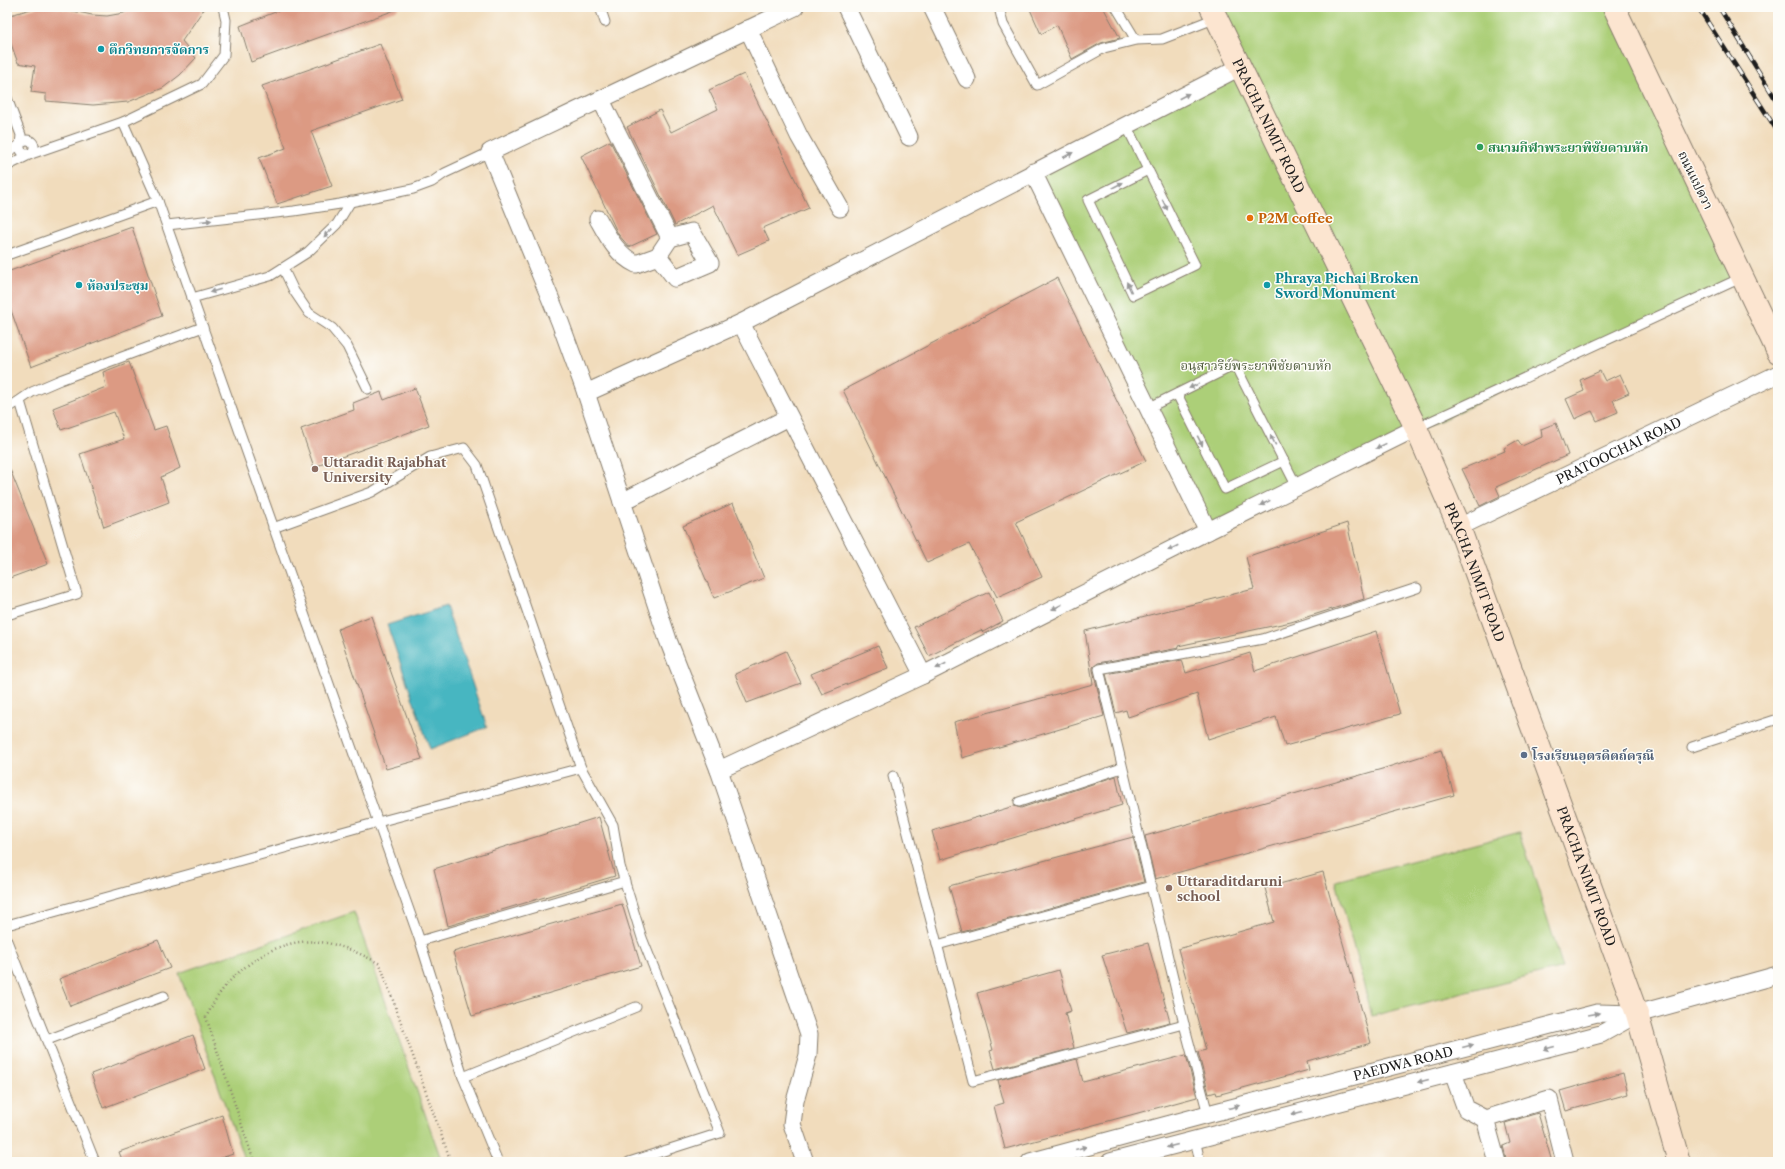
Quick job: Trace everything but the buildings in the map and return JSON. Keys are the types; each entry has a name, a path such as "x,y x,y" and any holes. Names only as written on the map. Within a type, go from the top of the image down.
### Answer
{"main road":[{"name":"ถนนแปดวา","path":"1614,7 1778,352"},
{"name":"PRACHA NIMIT ROAD","path":"1213,12 1416,428 1459,527 1637,1014 1679,1162"}],"street":[{"path":"795,7 490,152 560,322 586,393 668,640 719,770 809,1034 808,1055 794,1101 792,1124 805,1162"},
{"path":"846,7 909,137"},
{"path":"932,7 967,79"},
{"path":"748,29 799,136 840,208"},
{"path":"586,393 741,323 1240,67"},
{"path":"601,100 670,238"},
{"path":"1033,172 1208,531"},
{"path":"598,219 617,250 626,260 636,264 658,256 670,238 692,232 710,263 675,278 658,256"},
{"path":"741,323 923,675"},
{"name":"PRATOOCHAI ROAD","path":"1459,527 1778,374"},
{"path":"622,502 789,417"},
{"path":"719,770 923,675 1416,428"},
{"name":"PAEDWA ROAD","path":"1030,1162 1597,1012 1637,1014 1778,975"},
{"path":"1110,1162 1601,1034 1637,1014"},
{"path":"1453,1073 1466,1109 1485,1119 1549,1099 1565,1162"},
{"path":"1485,1119 1494,1161"}],"lane":[{"path":"7,166 54,145 123,122 202,84 224,55 226,20 223,7"},
{"path":"600,7 605,22"},
{"path":"999,7 1003,24 1037,85 1104,48 1136,40 1162,39 1213,12"},
{"path":"1116,7 1136,40"},
{"path":"7,98 21,135 20,145 24,153 31,154"},
{"path":"123,122 167,225 420,941 463,1077 498,1162"},
{"path":"1126,125 1195,265 1133,295 1088,200 1148,170"},
{"path":"21,135 30,141 34,149 31,154"},
{"path":"7,152 20,145 24,140 54,145"},
{"path":"167,225 287,212 413,189 432,182 445,173 490,152"},
{"path":"7,255 158,201"},
{"path":"192,298 270,276 308,252 318,243 337,224 351,201"},
{"path":"283,268 294,291 309,313 332,328 347,346 368,389"},
{"path":"1416,428 1743,277"},
{"path":"7,409 32,392 60,380 203,327"},
{"path":"1148,408 1235,365 1297,487"},
{"path":"1177,394 1224,490 1284,461"},
{"path":"7,615 77,594 20,401"},
{"path":"274,528 372,492 430,457 464,448 476,466 581,768 613,825 620,866 642,938 720,1132 629,1162"},
{"path":"1208,1114 1184,1024 1099,669 1263,639 1417,588"},
{"path":"1692,747 1778,719"},
{"path":"7,925 378,822 581,768"},
{"path":"1018,802 1122,768"},
{"path":"893,776 973,1081 1184,1024"},
{"path":"420,941 625,881"},
{"path":"937,945 1152,886"},
{"path":"7,941 95,1162"},
{"path":"46,1040 164,996"},
{"path":"463,1077 636,1007"},
{"path":"1195,1139 1200,1162"}],"path":[{"path":"254,1162 206,1017 218,996 241,970 276,947 287,943 310,941 341,946 380,964 451,1162"}],"green space":[{"name":"อนุสาวรีย์พระยาพิชัยดาบหัก","path":"1211,7 1614,7 1743,277 1208,531 1033,172 1240,67"},
{"path":"1520,832 1563,968 1372,1016 1336,881"},
{"path":"354,912 442,1162 245,1162 179,973"}],"water":[{"path":"446,606 487,727 430,749 387,625"}],"railway":[{"path":"1698,7 1778,132"},
{"path":"1719,7 1778,103"}],"place":[{"name":"ตึกวิทยการจัดการ","path":"101,49"},
{"name":"สนามกีฬาพระยาพิชัยดาบหัก","path":"1480,147"},
{"name":"P2M coffee","path":"1250,218"},
{"name":"ห้องประชุม","path":"79,285"},
{"name":"Phraya Pichai Broken Sword Monument","path":"1267,285"},
{"name":"Uttaradit Rajabhat University","path":"315,469"},
{"name":"โรงเรียนอุตรดิตถ์ดรุณี","path":"1524,755"},
{"name":"Uttaraditdaruni school","path":"1169,888"}]}
